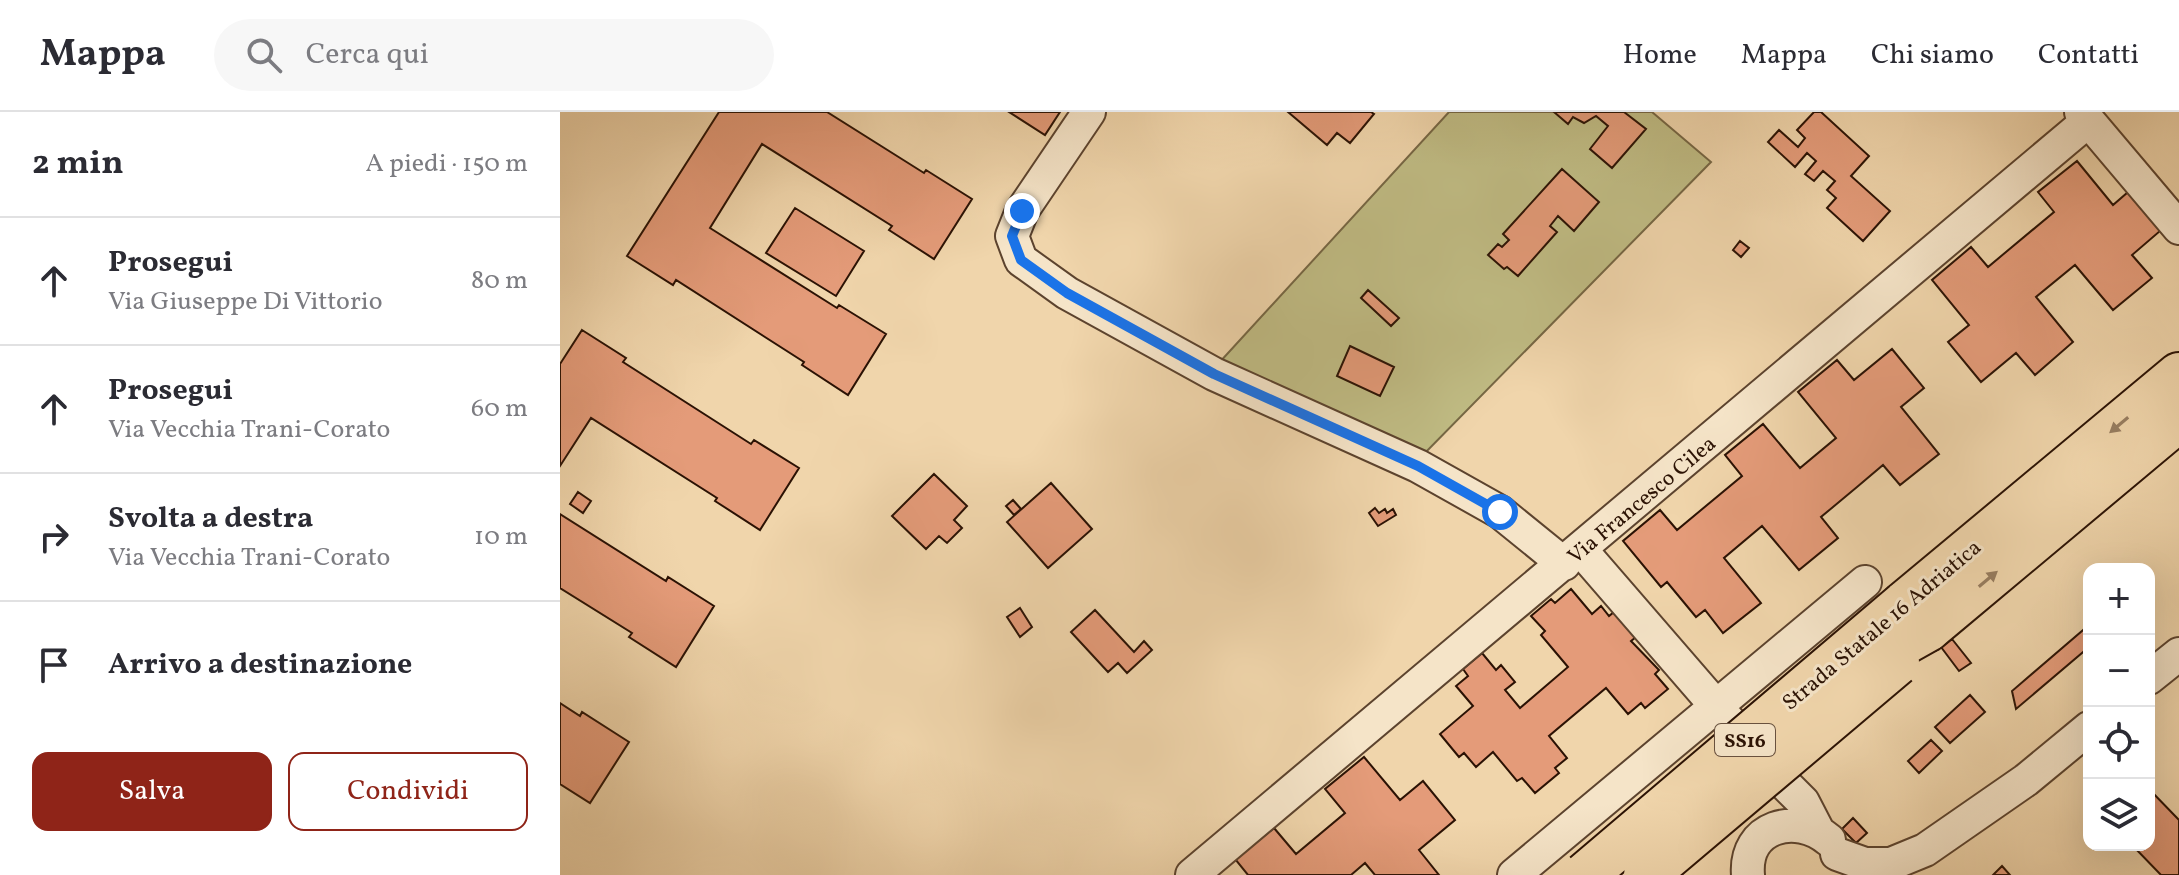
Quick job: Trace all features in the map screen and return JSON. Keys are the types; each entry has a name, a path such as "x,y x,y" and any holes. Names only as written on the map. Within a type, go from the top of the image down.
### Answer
{"highway":[{"name":"Strada Statale 16 Adriatica","path":"1623,875 1887,652 1916,616 2179,375"},
{"name":"Strada Statale 16 Adriatica","path":"1585,875 1916,616 2179,419"},
{"name":"SS16","path":"1646,875 1895,665 1916,616"}],"street":[{"path":"1089,112 1022,211 1012,236 1021,260 1067,293 1214,374 1418,466 1573,557 1716,705 1803,802 1847,860"},
{"path":"2085,116 2179,228"},
{"name":"Via Francesco Cilea","path":"1192,875 1573,557 2085,116"},
{"path":"1514,875 1865,582"},
{"path":"2155,673 2179,654"},
{"path":"1747,860 1777,827 1791,824 1805,826 1847,860 1891,864 1925,850 2026,780 2083,733"},
{"path":"1747,860 1774,803 1774,773"},
{"path":"1926,875 1945,861 2026,780"}],"shaded area":[{"path":"1449,112 1652,112 1711,162 1420,458 1218,364"}],"building":[{"path":"719,112 827,112 924,173 926,170 972,199 934,259 889,230 892,226 762,144 710,228 837,308 839,305 886,334 848,395 802,365 804,362 676,280 673,285 627,256"},
{"path":"1009,112 1060,112 1045,135"},
{"path":"1288,112 1374,114 1350,143 1337,133 1327,145"},
{"path":"1554,112 1624,112 1646,129 1612,168 1590,149 1608,126 1596,116 1584,123 1573,117 1568,124"},
{"path":"1814,112 1821,112 1869,156 1851,176 1890,211 1863,241 1827,208 1836,198 1827,190 1835,181 1823,171 1814,181 1805,174 1816,161 1807,153 1795,167 1768,142 1779,130 1798,147 1805,138 1797,130"},
{"path":"2077,161 2113,205 2135,186 2167,225 2132,255 2152,278 2113,310 2075,265 2036,297 2073,342 2035,375 2016,353 1981,382 1948,342 1969,325 1932,280 1971,247 1988,267 2054,212 2038,192"},
{"path":"1562,169 1599,202 1574,231 1558,216 1550,226 1557,232 1518,276 1488,255 1498,244 1502,247 1509,240 1503,234"},
{"path":"795,208 864,251 836,296 766,253"},
{"path":"1740,241 1749,248 1741,257 1733,250"},
{"path":"1368,290 1399,318 1391,326 1361,298"},
{"path":"582,330 626,358 623,362 751,444 754,440 799,468 760,530 715,501 717,498 591,418 560,466 560,364"},
{"path":"1350,346 1394,367 1380,396 1337,376"},
{"path":"1892,349 1924,388 1901,407 1939,454 1900,485 1883,465 1821,517 1838,538 1799,570 1762,526 1724,558 1761,603 1723,633 1705,610 1696,617 1667,582 1661,587 1623,541 1660,510 1677,530 1742,476 1725,455 1763,424 1800,468 1836,438 1798,392 1837,360 1854,380"},
{"path":"934,474 967,506 954,520 962,528 947,543 939,536 926,549 892,516"},
{"path":"1051,483 1092,529 1048,568 1007,522"},
{"path":"578,492 591,501 583,513 570,504"},
{"path":"1013,500 1021,509 1014,515 1006,506"},
{"path":"1375,508 1379,513 1393,509 1396,515 1378,526 1369,513"},
{"path":"560,514 666,581 668,577 714,606 676,667 629,637 632,633 560,588"},
{"path":"1571,589 1592,614 1601,606 1609,616 1614,612 1636,637 1631,641 1659,670 1655,674 1668,689 1645,708 1641,703 1628,714 1606,688 1549,736 1567,758 1555,768 1559,773 1535,793 1522,778 1517,781 1493,752 1476,767 1464,753 1459,757 1440,734 1473,706 1456,686 1468,676 1463,669 1482,653 1496,670 1501,665 1515,682 1505,690 1520,708 1568,667 1541,635 1545,631 1531,616 1551,599 1555,603"},
{"path":"1020,608 1032,627 1020,637 1007,617"},
{"path":"1095,610 1134,652 1144,641 1152,650 1127,673 1118,663 1108,672 1071,632"},
{"path":"2083,630 2083,652 2016,709 2012,691"},
{"path":"1952,639 1971,663 1959,671 1941,647"},
{"path":"1970,695 1985,712 1950,743 1935,727"},
{"path":"560,703 580,716 582,712 629,742 590,803 560,784"},
{"path":"1931,740 1942,751 1919,773 1908,761"},
{"path":"1364,757 1400,800 1423,781 1455,820 1419,850 1439,875 1375,875 1365,863 1351,875 1248,875 1235,859 1274,828 1296,854 1345,813 1325,789"},
{"path":"2155,795 2179,820 2179,875 2161,875 2138,851 2155,851"},
{"path":"1853,818 1867,833 1856,843 1842,829"},
{"path":"2002,866 2010,875 1993,875"}],"route":[{"path":"1022,211 1012,236 1021,260 1067,293 1214,374 1418,466 1500,512"}]}
